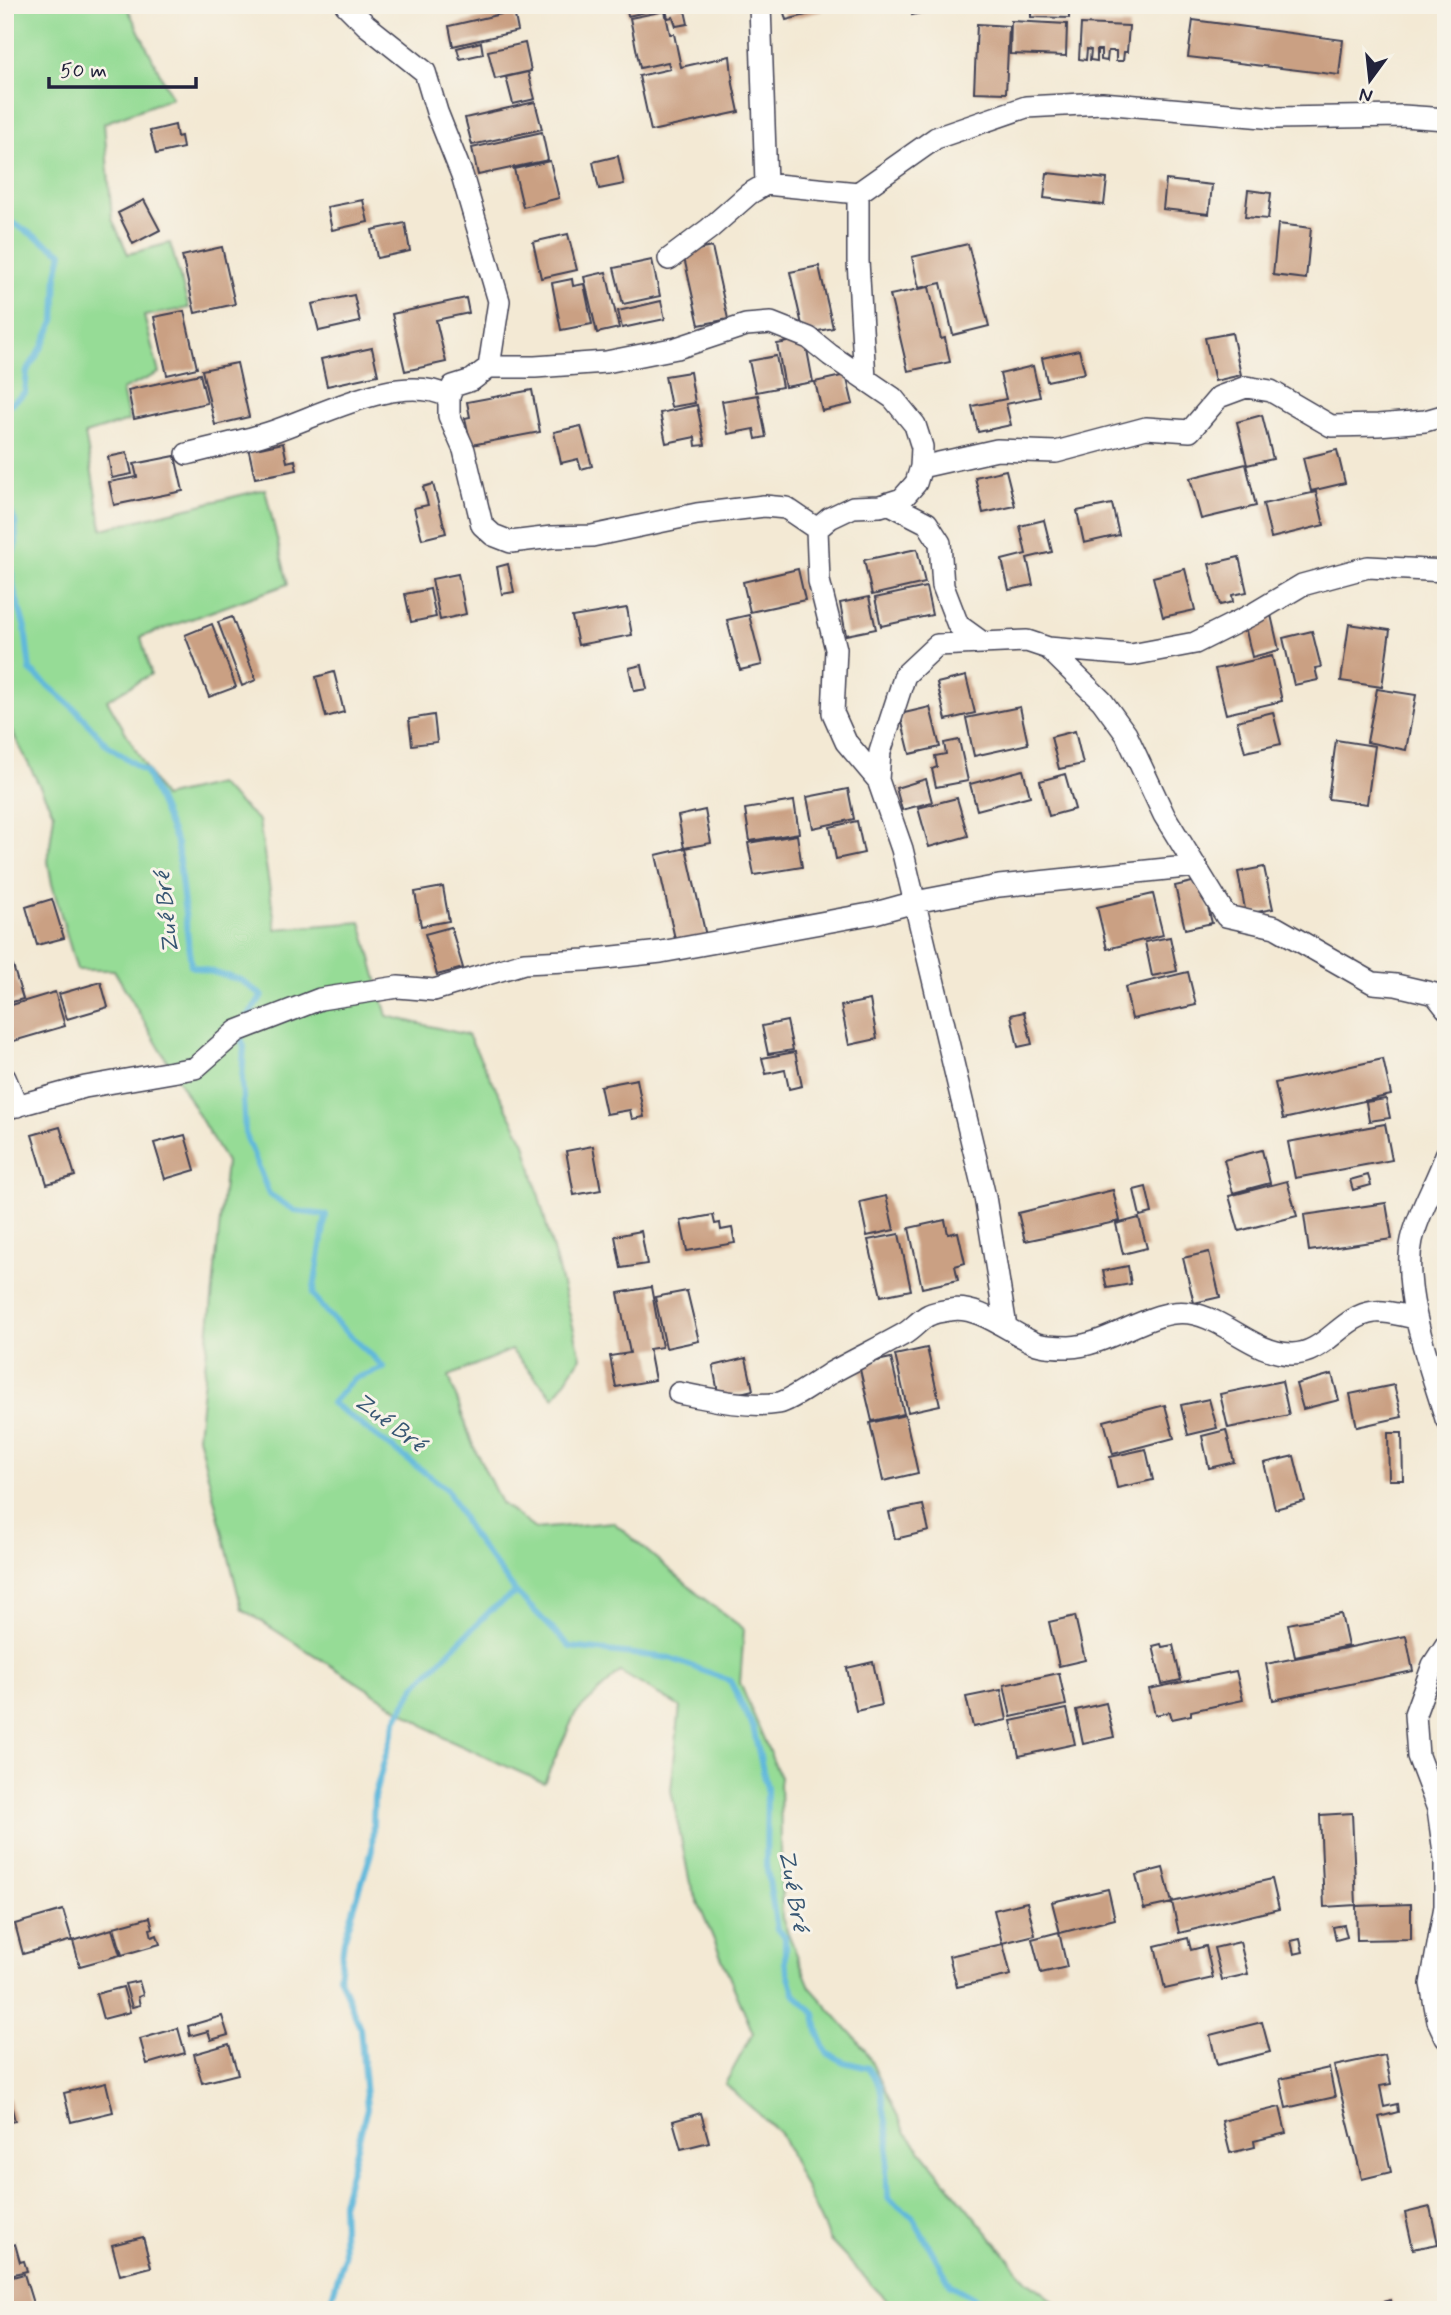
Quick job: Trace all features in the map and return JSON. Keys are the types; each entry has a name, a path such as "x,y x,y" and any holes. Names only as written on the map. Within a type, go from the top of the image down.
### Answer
{"street":[{"path":"346,5 366,25 425,72 462,175 499,301 489,367"},
{"path":"760,5 766,184"},
{"path":"669,259 709,229 748,194 766,184 858,193 936,138 1027,107 1102,103 1275,118 1403,116 1446,119"},
{"path":"858,193 858,261 865,379"},
{"path":"817,530 786,508 764,506 697,514 592,536 511,541 493,535 482,525 464,450 449,416 449,397 453,386 472,380 489,367 607,362 677,348 746,326 771,323 809,338 893,398 915,425 922,447 921,467 916,483 902,499 880,506 853,507 830,518 817,530 819,581 836,649 833,712 846,742 878,780 902,849 985,1197 1006,1327"},
{"path":"921,467 997,450 1056,452 1146,428 1190,431 1219,397 1246,387 1270,391 1331,426 1425,421 1446,415"},
{"path":"187,454 265,434 347,402 383,393 408,389 437,390 449,397"},
{"path":"888,503 927,523 940,543 943,586 958,625 983,643"},
{"path":"878,780 880,752 905,675 937,645 1027,641 1048,648 1132,655 1195,643 1253,614 1302,585 1368,567 1446,571"},
{"path":"1048,648 1102,701 1126,734 1164,815 1227,916 1275,927 1373,983 1435,994 1445,1002"},
{"path":"5,1078 11,1108 85,1087 195,1068 237,1031 320,999 398,987 434,990 524,963 661,952 875,913 915,902 999,886 1196,866"},
{"path":"1446,1155 1422,1209 1412,1242 1411,1276 1416,1318 1446,1419"},
{"path":"679,1393 729,1403 780,1403 906,1333 928,1315 954,1309 983,1315 1039,1345 1070,1347 1094,1343 1170,1313 1186,1312 1220,1324 1276,1353 1296,1354 1323,1344 1355,1318 1375,1312 1416,1318"},
{"path":"1446,1645 1433,1665 1415,1714 1418,1756 1438,1809 1445,1860 1445,1906 1431,1984 1438,2021 1446,2038"}],"green space":[{"path":"5,5 126,5 172,98 104,123 112,219 128,254 170,243 189,308 144,316 159,373 122,390 129,421 85,434 102,529 265,489 288,584 141,637 151,674 107,700 163,797 218,784 259,821 276,929 361,922 387,1016 468,1035 525,1143 581,1357 554,1398 511,1350 449,1376 472,1443 501,1503 535,1529 613,1522 699,1595 744,1629 740,1683 780,1777 782,1918 810,1987 865,2049 906,2133 1026,2280 1065,2310 896,2310 830,2241 780,2133 725,2084 753,2033 690,1883 671,1790 680,1707 620,1672 575,1714 544,1783 446,1739 242,1609 198,1436 226,1162 114,970 77,970 48,861 54,814 5,718"}],"building":[{"path":"626,5 657,5 658,9 628,16"},
{"path":"782,5 820,5 822,11 786,20"},
{"path":"909,5 949,5 949,6 912,15"},
{"path":"1031,5 1069,5 1069,18 1031,17"},
{"path":"684,6 688,24 676,26 673,17 668,18 666,10"},
{"path":"514,11 518,31 453,46 449,26"},
{"path":"665,11 670,34 674,34 681,67 730,56 739,112 651,131 639,76 670,69 668,62 640,68 630,18"},
{"path":"1193,20 1343,40 1339,75 1188,57"},
{"path":"1011,21 1067,24 1066,56 1010,54"},
{"path":"977,24 1009,26 1006,93 974,92"},
{"path":"1081,24 1129,26 1127,52 1124,52 1123,61 1116,61 1116,51 1108,51 1107,61 1101,60 1101,50 1097,50 1097,61 1090,60 1091,50 1087,49 1086,60 1079,59"},
{"path":"481,42 483,54 460,59 457,48"},
{"path":"525,43 531,71 495,79 488,51"},
{"path":"528,72 535,99 513,104 506,77"},
{"path":"535,102 542,129 472,145 465,118"},
{"path":"175,125 183,148 156,154 150,131"},
{"path":"542,132 548,160 478,175 472,148"},
{"path":"618,156 624,184 599,189 593,162"},
{"path":"550,161 559,198 523,207 514,169"},
{"path":"1047,173 1107,179 1104,205 1044,198"},
{"path":"1166,180 1212,185 1209,214 1163,209"},
{"path":"1248,190 1271,193 1268,219 1245,217"},
{"path":"144,200 160,230 133,244 118,213"},
{"path":"363,200 368,222 332,230 327,207"},
{"path":"405,223 410,251 377,258 372,230"},
{"path":"1278,224 1311,228 1306,279 1273,275"},
{"path":"568,234 577,270 541,278 533,242"},
{"path":"968,244 989,326 953,335 941,283 919,288 912,257"},
{"path":"222,247 235,304 195,313 182,256"},
{"path":"712,247 728,319 699,325 683,253"},
{"path":"652,260 660,296 623,304 614,268"},
{"path":"819,266 833,328 804,334 790,272"},
{"path":"606,272 619,328 597,333 584,277"},
{"path":"572,279 573,286 584,284 592,324 561,330 552,283"},
{"path":"929,287 941,339 945,338 950,362 908,371 890,295"},
{"path":"354,295 360,322 319,331 312,304"},
{"path":"466,298 469,313 436,320 446,362 405,371 392,314"},
{"path":"661,301 665,319 622,328 618,311"},
{"path":"184,311 197,368 167,375 154,317"},
{"path":"1232,333 1241,375 1215,381 1205,338"},
{"path":"805,339 813,382 785,387 777,344"},
{"path":"372,348 378,375 327,386 321,359"},
{"path":"1079,350 1085,373 1047,381 1042,358"},
{"path":"776,356 782,387 756,392 749,361"},
{"path":"237,363 249,417 215,425 202,370"},
{"path":"1033,366 1040,397 1006,404 1011,425 978,432 972,406 1006,399 1000,374"},
{"path":"690,372 695,403 671,407 665,376"},
{"path":"200,374 207,403 134,419 128,390"},
{"path":"846,375 853,404 822,411 815,382"},
{"path":"532,390 540,432 471,445 465,418 470,417 467,402"},
{"path":"758,395 766,437 756,439 754,429 728,434 722,401"},
{"path":"697,405 705,445 696,446 695,437 666,443 660,413"},
{"path":"1262,415 1273,459 1247,465 1237,422"},
{"path":"581,426 592,466 581,469 578,459 561,463 554,432"},
{"path":"283,443 287,462 295,460 297,470 255,478 248,447 259,445 260,448"},
{"path":"1337,450 1345,483 1311,491 1303,458"},
{"path":"127,453 132,474 112,478 108,457"},
{"path":"175,456 183,491 114,505 109,482 137,477 134,464"},
{"path":"1246,464 1256,506 1201,519 1190,478"},
{"path":"1006,470 1015,506 983,513 975,477"},
{"path":"433,484 446,533 422,539 414,508 428,505 423,487"},
{"path":"1316,492 1324,525 1271,538 1263,504"},
{"path":"1112,504 1119,535 1084,543 1077,511"},
{"path":"1044,520 1052,552 1027,558 1033,585 1009,590 1002,560 1026,554 1020,526"},
{"path":"917,549 925,583 872,595 864,560"},
{"path":"1239,557 1247,592 1232,595 1233,602 1220,605 1209,564"},
{"path":"508,564 514,592 502,594 497,567"},
{"path":"798,569 805,600 750,612 743,582"},
{"path":"1185,569 1195,610 1163,617 1153,577"},
{"path":"458,574 466,614 440,620 432,579"},
{"path":"926,587 932,615 881,626 875,598"},
{"path":"430,589 436,617 411,622 405,594"},
{"path":"869,597 876,629 846,635 840,603"},
{"path":"627,608 632,635 578,645 572,617"},
{"path":"749,615 762,665 740,670 727,620"},
{"path":"1271,615 1279,650 1252,657 1244,622"},
{"path":"232,617 256,680 242,686 218,622"},
{"path":"212,624 236,687 209,697 185,635"},
{"path":"1349,624 1390,630 1382,687 1341,681"},
{"path":"1312,631 1321,667 1315,668 1318,680 1294,685 1283,638"},
{"path":"1272,656 1282,701 1226,714 1215,669"},
{"path":"642,665 647,689 634,691 629,668"},
{"path":"334,672 344,712 326,717 316,677"},
{"path":"966,676 975,713 946,720 937,683"},
{"path":"1377,689 1416,695 1406,750 1367,742"},
{"path":"930,707 940,747 910,754 900,714"},
{"path":"1020,707 1028,744 974,756 966,718"},
{"path":"1273,712 1281,744 1245,752 1237,721"},
{"path":"434,715 437,742 412,745 409,719"},
{"path":"1075,731 1083,764 1059,769 1051,737"},
{"path":"959,740 968,781 936,787 932,769 937,767 935,756 946,754 944,743"},
{"path":"1336,740 1375,746 1367,804 1328,799"},
{"path":"1023,770 1030,796 977,810 970,784"},
{"path":"1065,774 1075,809 1049,816 1040,781"},
{"path":"926,779 932,802 902,810 896,788"},
{"path":"848,789 854,819 813,828 807,797"},
{"path":"957,798 968,836 929,847 918,808"},
{"path":"794,801 799,833 750,841 745,809"},
{"path":"705,810 711,843 684,848 678,816"},
{"path":"857,821 864,853 836,859 830,827"},
{"path":"797,835 802,867 754,875 748,843"},
{"path":"686,848 706,936 676,943 656,855"},
{"path":"1264,867 1273,909 1246,914 1238,872"},
{"path":"1201,880 1212,923 1185,929 1175,886"},
{"path":"443,887 449,921 421,926 415,892"},
{"path":"1153,894 1163,935 1107,949 1097,907"},
{"path":"52,899 64,938 37,945 26,907"},
{"path":"451,927 463,968 437,975 425,934"},
{"path":"1170,937 1177,971 1152,976 1145,942"},
{"path":"13,966 23,999 5,1004 5,968"},
{"path":"1188,972 1196,1005 1132,1019 1125,987"},
{"path":"101,982 108,1007 67,1019 59,994"},
{"path":"55,992 65,1026 7,1043 5,1007"},
{"path":"870,1000 877,1039 849,1045 841,1006"},
{"path":"1024,1012 1032,1044 1018,1047 1011,1015"},
{"path":"787,1021 793,1050 768,1054 762,1026"},
{"path":"795,1052 802,1086 789,1089 785,1070 766,1074 762,1058"},
{"path":"1383,1059 1391,1095 1283,1119 1275,1083"},
{"path":"637,1079 644,1117 632,1119 630,1110 606,1114 600,1086"},
{"path":"1386,1099 1390,1118 1369,1121 1366,1102"},
{"path":"1385,1124 1392,1160 1295,1178 1288,1142"},
{"path":"60,1127 75,1176 47,1184 32,1135"},
{"path":"185,1135 195,1170 165,1179 154,1143"},
{"path":"593,1146 601,1190 574,1195 566,1151"},
{"path":"1262,1150 1270,1183 1233,1193 1224,1160"},
{"path":"1368,1175 1371,1185 1353,1190 1350,1180"},
{"path":"1287,1181 1297,1216 1239,1231 1229,1196"},
{"path":"1146,1187 1152,1213 1140,1216 1134,1190"},
{"path":"1113,1190 1120,1221 1025,1241 1018,1213"},
{"path":"886,1196 894,1230 867,1236 860,1202"},
{"path":"1386,1203 1392,1239 1309,1251 1304,1215"},
{"path":"713,1215 715,1224 720,1223 721,1230 732,1228 735,1243 687,1251 681,1221"},
{"path":"1139,1218 1147,1248 1123,1254 1116,1224"},
{"path":"945,1220 948,1234 958,1232 965,1263 955,1266 958,1280 922,1288 909,1228"},
{"path":"641,1231 647,1264 621,1268 615,1236"},
{"path":"899,1234 911,1290 881,1296 868,1240"},
{"path":"1209,1252 1220,1297 1194,1303 1183,1258"},
{"path":"1128,1266 1131,1284 1107,1288 1103,1271"},
{"path":"651,1287 662,1347 649,1349 655,1380 616,1387 610,1356 630,1353 618,1293"},
{"path":"687,1291 699,1341 666,1348 655,1297"},
{"path":"927,1348 940,1405 908,1412 895,1355"},
{"path":"746,1358 753,1390 719,1398 713,1366"},
{"path":"891,1358 904,1414 872,1421 859,1365"},
{"path":"1332,1374 1339,1400 1303,1409 1296,1384"},
{"path":"1282,1381 1289,1415 1228,1428 1220,1394"},
{"path":"1394,1385 1402,1417 1357,1427 1350,1394"},
{"path":"1209,1399 1217,1428 1188,1435 1181,1405"},
{"path":"1165,1405 1174,1438 1113,1454 1104,1421"},
{"path":"905,1415 918,1473 883,1481 870,1423"},
{"path":"1226,1430 1234,1462 1209,1468 1202,1436"},
{"path":"1388,1433 1402,1433 1403,1480 1389,1480"},
{"path":"1146,1449 1153,1480 1117,1488 1110,1457"},
{"path":"1294,1456 1305,1501 1275,1509 1264,1463"},
{"path":"923,1505 929,1531 895,1539 889,1512"},
{"path":"1341,1614 1348,1646 1295,1657 1288,1624"},
{"path":"1075,1616 1085,1660 1059,1666 1049,1622"},
{"path":"1406,1636 1413,1671 1273,1700 1266,1664"},
{"path":"1161,1644 1162,1647 1173,1645 1181,1680 1162,1684 1153,1646"},
{"path":"873,1662 882,1705 856,1711 847,1668"},
{"path":"1236,1671 1243,1700 1191,1711 1191,1715 1172,1719 1170,1712 1155,1715 1149,1689"},
{"path":"1059,1673 1066,1705 1011,1717 1004,1685"},
{"path":"1001,1690 1007,1720 973,1727 966,1697"},
{"path":"1106,1703 1114,1737 1083,1744 1076,1710"},
{"path":"1067,1709 1075,1744 1019,1756 1011,1721"},
{"path":"1352,1813 1356,1905 1324,1907 1320,1815"},
{"path":"1163,1868 1172,1903 1144,1909 1136,1875"},
{"path":"1272,1879 1279,1909 1179,1933 1172,1902"},
{"path":"1108,1889 1115,1919 1060,1933 1052,1902"},
{"path":"1027,1902 1035,1935 1002,1943 994,1910"},
{"path":"1411,1904 1411,1939 1357,1940 1356,1906"},
{"path":"63,1910 72,1940 23,1954 15,1924"},
{"path":"150,1917 152,1937 157,1935 160,1944 122,1955 114,1927"},
{"path":"1344,1925 1347,1937 1336,1940 1333,1927"},
{"path":"112,1929 120,1955 80,1966 73,1941"},
{"path":"1059,1932 1067,1967 1041,1973 1032,1939"},
{"path":"1188,1938 1191,1950 1206,1946 1213,1978 1165,1989 1155,1946"},
{"path":"1300,1939 1303,1952 1294,1954 1291,1941"},
{"path":"1240,1942 1248,1974 1222,1980 1214,1948"},
{"path":"1003,1944 1011,1975 957,1987 949,1956"},
{"path":"139,1981 143,1995 138,1997 140,2005 132,2007 125,1984"},
{"path":"123,1987 130,2012 103,2019 96,1994"},
{"path":"222,2016 228,2035 211,2040 208,2031 190,2036 188,2026"},
{"path":"1262,2022 1270,2052 1217,2065 1210,2035"},
{"path":"178,2028 185,2053 147,2064 140,2039"},
{"path":"229,2044 238,2074 202,2083 194,2054"},
{"path":"1385,2055 1391,2084 1380,2086 1384,2107 1397,2104 1398,2112 1379,2117 1391,2172 1362,2179 1334,2066"},
{"path":"1329,2068 1335,2097 1286,2108 1280,2079"},
{"path":"106,2083 113,2112 71,2122 64,2093"},
{"path":"5,2097 9,2097 15,2121 5,2123"},
{"path":"1280,2107 1286,2133 1254,2141 1255,2147 1230,2153 1222,2121"},
{"path":"701,2113 709,2142 681,2149 673,2121"},
{"path":"1430,2207 1438,2244 1413,2249 1405,2213"},
{"path":"143,2237 151,2267 120,2275 112,2245"},
{"path":"15,2244 20,2262 24,2261 27,2271 5,2276 5,2247"},
{"path":"24,2274 35,2310 5,2310 5,2279"},
{"path":"1391,2300 1393,2310 1361,2310 1361,2307"}],"waterway":[{"name":"Zué Bré","path":"5,218 62,253 57,274 55,320 27,371 25,393 10,404 5,403"},
{"name":"Zué Bré","path":"5,511 11,512 15,522 16,543 10,563 14,590 25,628 30,670 77,711 107,745 146,772 177,844 191,966 241,980 262,996 244,1022"},
{"name":"Zué Bré","path":"239,1034 244,1046 242,1080 245,1133 269,1194 295,1211 326,1215 313,1294 337,1324 384,1368 353,1379 332,1403 447,1489 472,1535 516,1592 570,1647 670,1658 730,1681 753,1727 767,1788 766,1863 777,1929 785,1936 785,1963 794,1993 815,2014 818,2032 827,2053 844,2062 868,2068 880,2086 889,2140 886,2173 888,2198 912,2216 951,2285 995,2310"},
{"path":"328,2310 344,2257 342,2203 367,2108 360,2028 339,1976 344,1940 372,1850 374,1797 396,1720 416,1685 490,1611 516,1592"}]}
